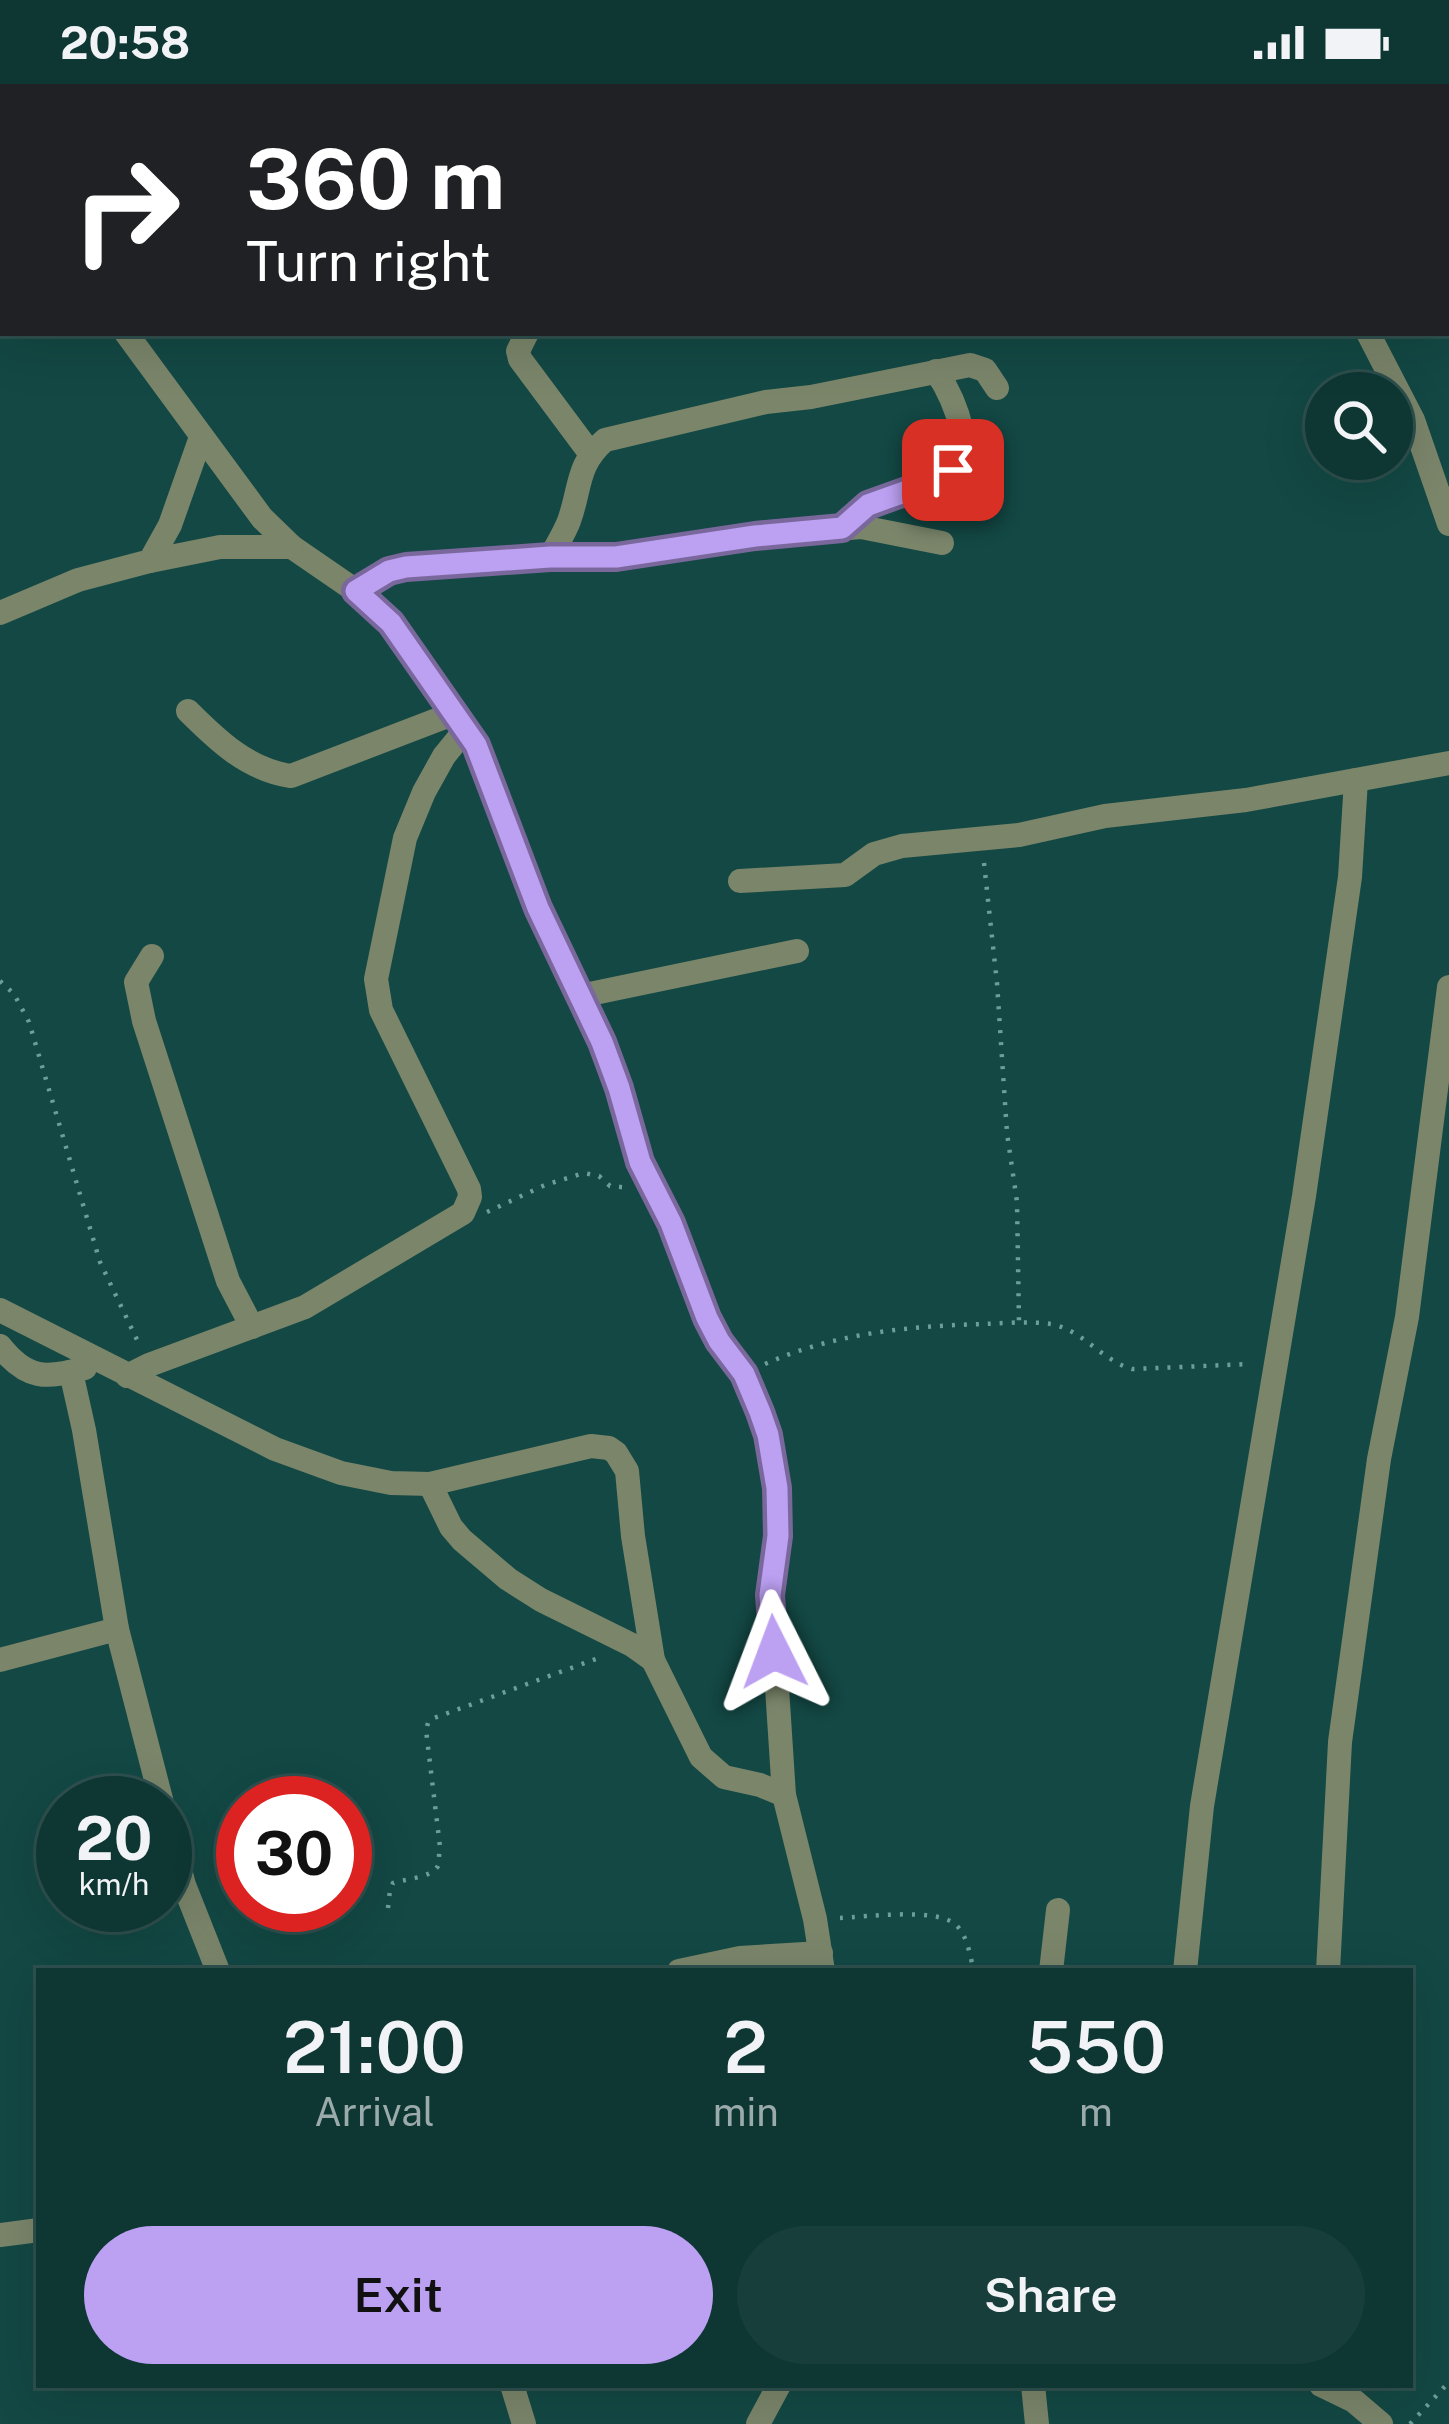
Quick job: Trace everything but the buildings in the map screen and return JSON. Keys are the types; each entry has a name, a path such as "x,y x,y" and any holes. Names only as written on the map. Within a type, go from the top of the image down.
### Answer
{"street":[{"path":"128,336 262,518 292,548 356,591 391,623 476,745 538,908 602,1042 634,1148 682,1250 707,1318 744,1374 768,1435 777,1488 778,1536 770,1595 784,1795 822,1962 740,1958 693,1968"},
{"path":"526,336 518,351 520,359 590,453"},
{"path":"1370,336 1413,420 1449,524"},
{"path":"550,557 568,524 590,453 605,440 766,402 978,365 997,388"},
{"path":"842,528 868,505 938,480 963,459 959,417 936,371"},
{"path":"150,561 170,525 201,437"},
{"path":"356,591 389,571 406,567 616,557 842,528 861,527 942,543"},
{"path":"0,614 78,580 150,561 220,547 292,548"},
{"path":"188,711 233,752 273,773 291,776 460,721"},
{"path":"138,1371 305,1307 463,1213 469,1189 381,1010 376,979 405,838 460,721"},
{"path":"740,881 845,875 888,849 1019,835 1105,816 1246,800 1449,763"},
{"path":"1185,1968 1202,1806 1304,1196 1350,877 1356,779"},
{"path":"580,996 797,951"},
{"path":"152,956 136,982 140,1008 228,1281 252,1327"},
{"path":"1328,1968 1340,1742 1379,1459 1407,1317 1449,988"},
{"path":"0,1310 104,1362 138,1371 275,1449 341,1473 391,1483 430,1484 591,1446 609,1448 627,1471 653,1660 701,1757 724,1777 760,1784 784,1795"},
{"path":"0,1346 27,1372 57,1376 104,1362"},
{"path":"71,1372 117,1629 155,1776"},
{"path":"430,1484 462,1540 508,1579 653,1660"},
{"path":"0,1660 117,1629"},
{"path":"192,1905 217,1968"},
{"path":"1051,1968 1058,1910"},
{"path":"0,2235 36,2230"},
{"path":"513,2388 524,2424"},
{"path":"758,2424 777,2388"},
{"path":"1033,2388 1037,2424"},
{"path":"1352,2393 1366,2424"},
{"path":"1352,2393 1381,2424"}],"path":[{"path":"981,839 1017,1202 1019,1323"},
{"path":"0,981 14,994 29,1022 100,1262 138,1371"},
{"path":"463,1213 488,1212 544,1185 584,1173 599,1176 610,1186 655,1192"},
{"path":"744,1374 792,1352 853,1335 1019,1323 1052,1324 1072,1331 1117,1364 1132,1369 1276,1365"},
{"path":"388,1908 393,1883 424,1875 439,1864 428,1723 632,1645"},
{"path":"814,1919 930,1916 949,1921 960,1930 973,1968"},
{"path":"1410,2424 1449,2382"}],"route":[{"path":"774,1652 770,1595 778,1536 777,1488 760,1412 744,1374 707,1318 671,1223 640,1162 602,1042 538,908 476,745 391,623 356,591 389,571 406,567 616,557 842,528 868,505 953,470"}]}
